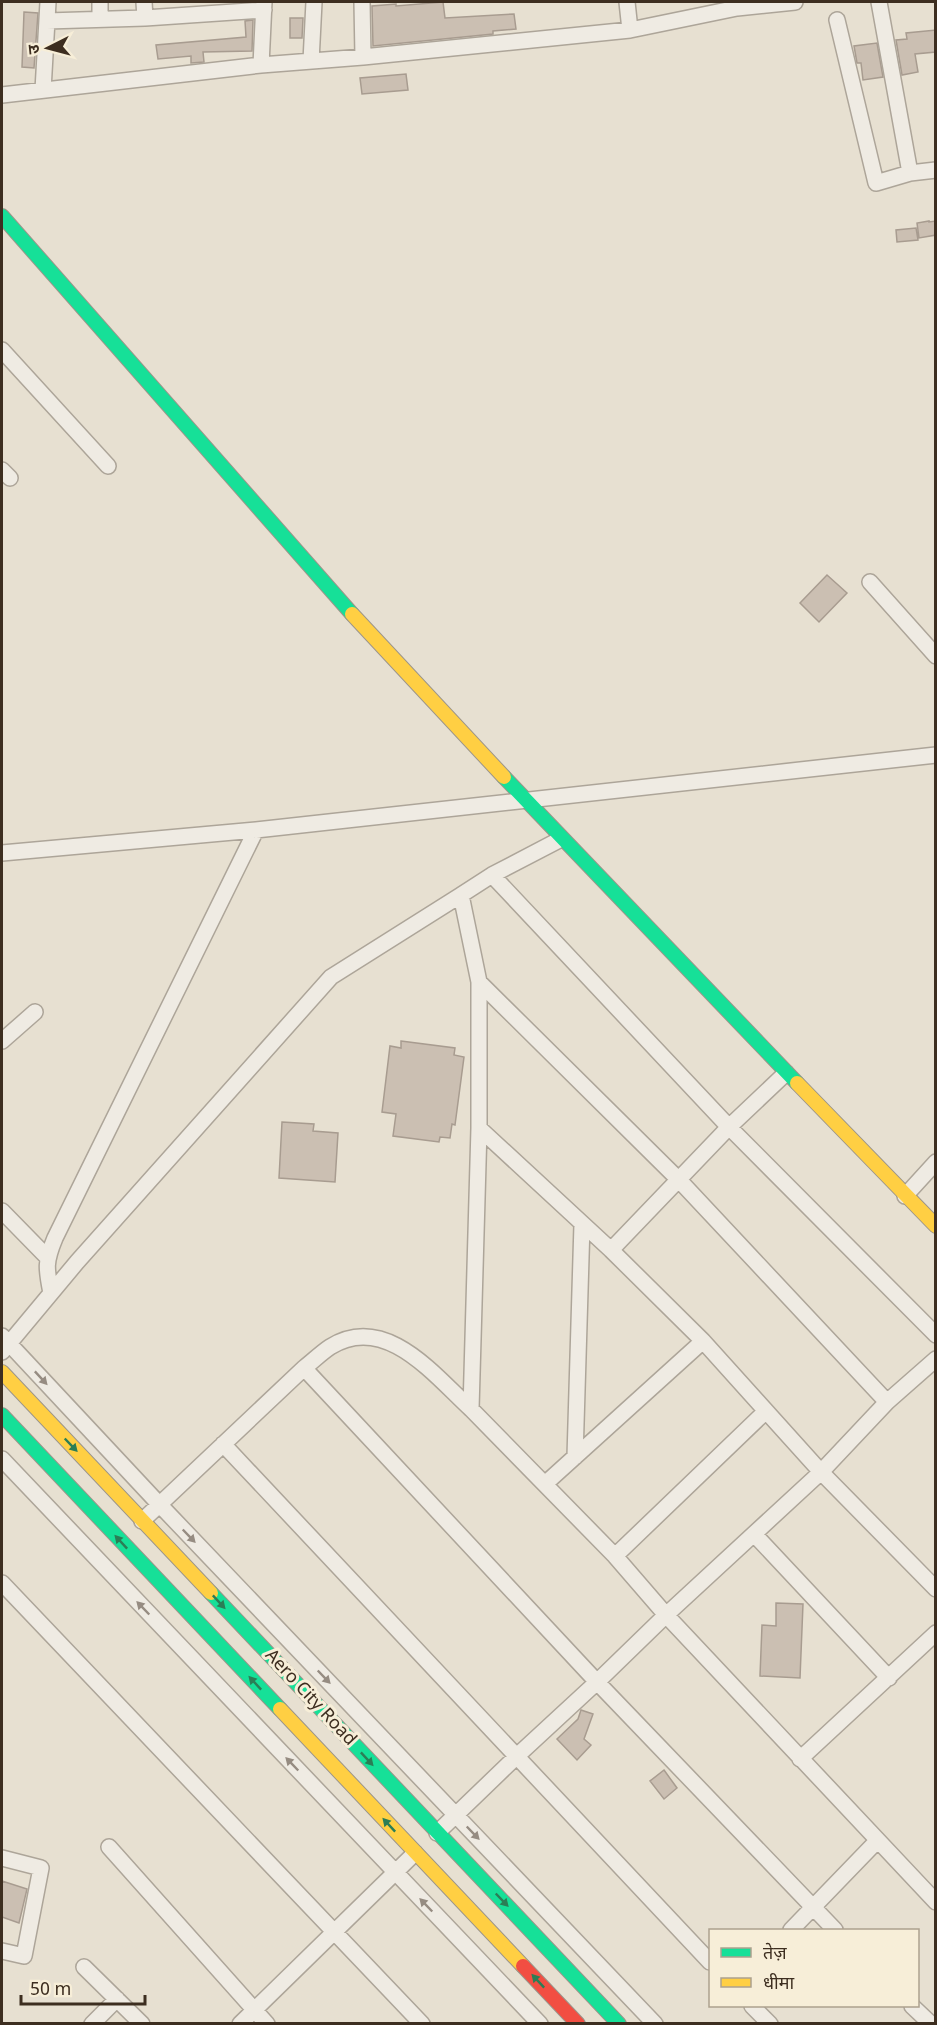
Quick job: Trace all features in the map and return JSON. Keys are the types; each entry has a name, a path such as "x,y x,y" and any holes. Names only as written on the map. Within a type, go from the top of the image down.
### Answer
{"street":[{"path":"43,90 48,2"},
{"path":"100,2 100,19"},
{"path":"144,2 145,18"},
{"path":"311,61 314,2"},
{"path":"362,2 363,57"},
{"path":"627,2 630,30"},
{"path":"2,94 261,65 630,30 737,5 795,2"},
{"path":"879,2 910,173"},
{"path":"47,21 145,18 264,6 261,65"},
{"path":"837,20 876,183 910,173 936,170"},
{"path":"2,216 317,577 561,838 936,1226"},
{"path":"2,350 108,466"},
{"path":"870,582 936,656"},
{"path":"2,853 256,830 936,755"},
{"path":"51,1293 47,1257 256,830"},
{"path":"561,838 492,875 331,977 4,1344 655,2024"},
{"path":"492,875 729,1127 936,1335"},
{"path":"461,895 479,982 479,1128 471,1409"},
{"path":"479,982 679,1180 887,1402"},
{"path":"2,1041 35,1012"},
{"path":"611,1250 729,1127 786,1073"},
{"path":"479,1128 611,1250 704,1341 821,1472 936,1589"},
{"path":"905,1196 936,1162"},
{"path":"2,1211 47,1257"},
{"path":"575,1457 582,1224"},
{"path":"142,1521 223,1443 331,1346 356,1337 380,1338 407,1350 546,1483 800,1759 936,1902"},
{"path":"546,1483 704,1341"},
{"path":"437,1833 666,1615 821,1472 887,1402 936,1359"},
{"path":"304,1368 597,1682 813,1910 834,1929"},
{"name":"Aero City Road","path":"2,1372 620,2024"},
{"path":"615,1556 766,1411"},
{"name":"Aero City Road","path":"2,1415 579,2024"},
{"path":"223,1443 709,1960"},
{"path":"2,1460 540,2024"},
{"path":"754,1534 889,1678"},
{"path":"2,1583 422,2024"},
{"path":"800,1759 936,1633"},
{"path":"792,1929 813,1910 877,1841"},
{"path":"109,1847 267,2024"},
{"path":"240,2024 415,1853"},
{"path":"2,1858 40,1868 24,1956 2,1951"},
{"path":"84,1967 142,2024"},
{"path":"92,2024 117,1999"},
{"path":"753,2007 770,2024"},
{"path":"913,2007 931,2024"}],"building":[{"path":"443,2 445,18 514,14 516,29 493,31 493,34 373,46 372,6"},
{"path":"24,12 38,13 34,68 22,67"},
{"path":"290,18 303,18 302,38 290,38"},
{"path":"253,20 252,51 203,52 204,62 191,63 191,56 158,59 156,45 246,37 245,21"},
{"path":"936,30 936,52 915,54 918,72 902,75 896,40 907,39 906,33"},
{"path":"877,43 883,77 863,80 861,63 857,63 854,46"},
{"path":"406,74 408,90 362,94 360,78"},
{"path":"936,221 936,235 919,238 917,223"},
{"path":"916,228 918,240 897,242 896,230"},
{"path":"827,575 847,593 819,622 800,603"},
{"path":"401,1041 455,1048 454,1055 464,1057 455,1125 452,1124 450,1138 440,1137 439,1142 393,1136 396,1114 382,1112 390,1046 401,1048"},
{"path":"282,1122 314,1124 313,1131 338,1133 335,1182 279,1178"},
{"path":"776,1603 803,1604 800,1678 760,1676 762,1625 776,1626"},
{"path":"581,1710 593,1714 584,1739 591,1745 577,1760 557,1739 578,1719"},
{"path":"664,1770 677,1788 664,1799 650,1781"},
{"path":"2,1881 27,1889 19,1923 2,1917"}],"traffic: fast":[{"path":"2,216 352,614"},
{"path":"504,777 797,1083"},
{"path":"2,1415 280,1709"},
{"path":"211,1593 619,2024"}],"traffic: slow":[{"path":"352,614 504,777"},
{"path":"797,1083 936,1226"},
{"path":"2,1372 211,1593"},
{"path":"280,1709 523,1966"}],"traffic: jam":[{"path":"523,1966 578,2024"}]}
